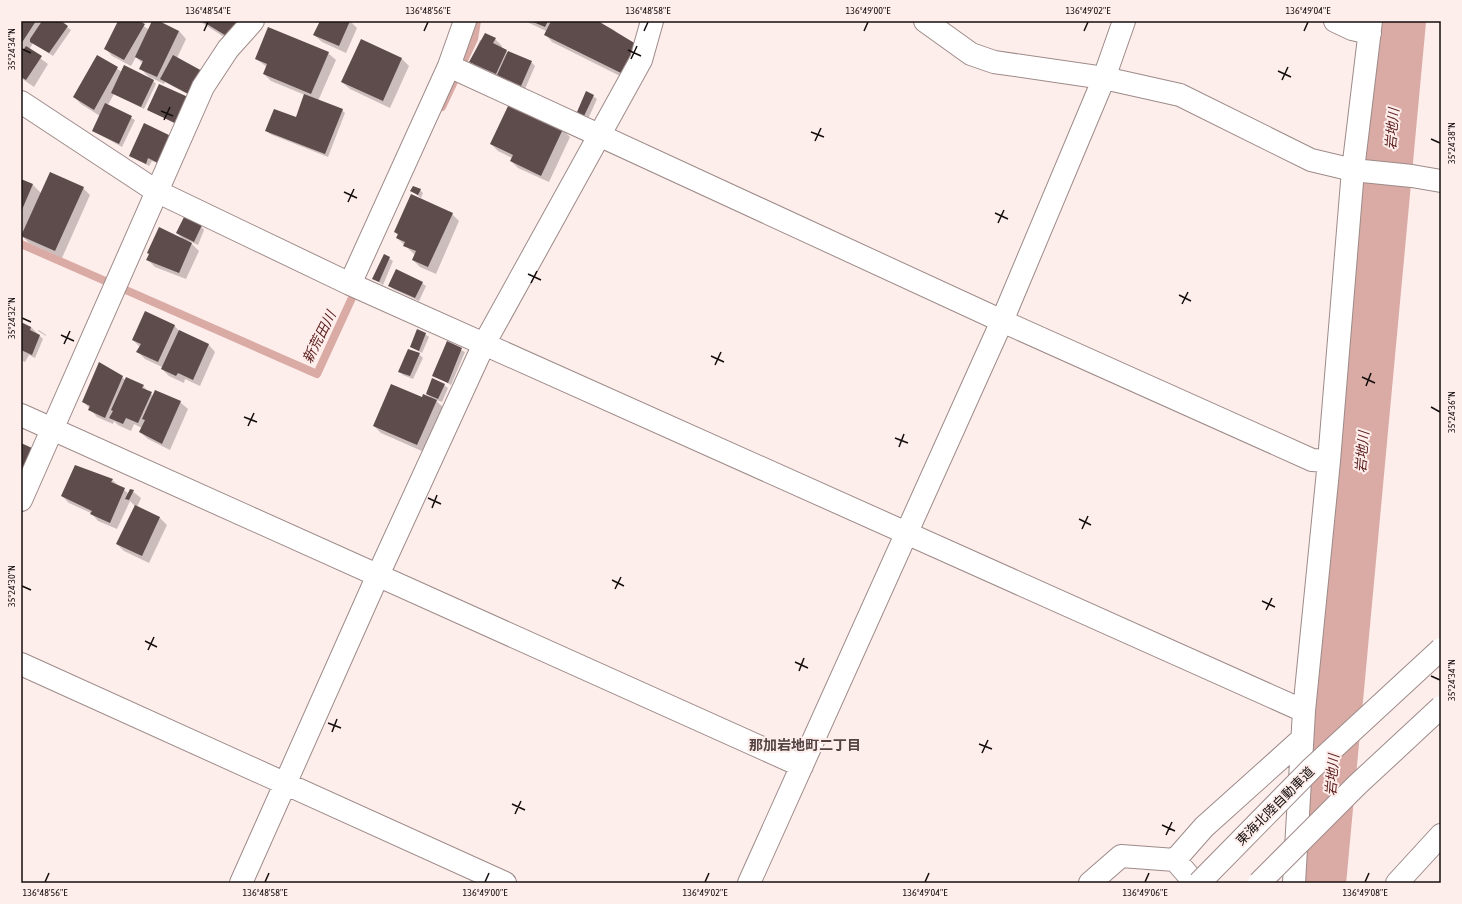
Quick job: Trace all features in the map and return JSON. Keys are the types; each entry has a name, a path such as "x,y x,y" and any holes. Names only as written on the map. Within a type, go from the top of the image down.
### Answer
{"main road":[{"path":"21,500 53,430 156,191 204,87 228,49 253,21"},
{"path":"350,285 450,67 465,21"},
{"path":"241,883 378,575 484,344 641,60 652,21"},
{"path":"925,21 971,54 994,62 1104,78 1180,95 1311,160 1360,171 1412,176 1441,181"},
{"path":"749,883 1002,321 1104,78 1124,21"},
{"path":"1294,883 1304,711 1360,171 1371,27 1352,29 1335,21"},
{"path":"450,67 1002,321 1312,460 1329,461"},
{"path":"21,102 156,191 350,285 1304,711"},
{"path":"21,415 802,766"},
{"name":"東海北陸自動車道","path":"1199,883 1312,768 1441,649"},
{"path":"21,664 505,883"},
{"path":"1259,883 1357,785 1441,707"},
{"path":"1175,860 1204,827 1302,739"},
{"path":"1397,883 1441,835"},
{"path":"1090,883 1122,856 1175,860 1195,883"}],"building":[{"path":"21,21 36,21 21,44"},
{"path":"42,21 61,21 68,26 49,53 30,42 30,39"},
{"path":"118,21 139,21 145,24 124,60 104,49"},
{"path":"152,21 159,21 179,31 157,77 139,69 143,61 135,57"},
{"path":"202,21 238,21 228,37"},
{"path":"320,21 350,21 339,46 313,35"},
{"path":"531,21 548,21 545,27"},
{"path":"551,21 598,21 636,44 621,73 544,35"},
{"path":"268,27 329,52 311,94 263,74 267,64 255,59"},
{"path":"485,33 496,38 493,43 507,50 496,74 469,62"},
{"path":"361,39 402,58 383,101 341,82"},
{"path":"26,46 42,56 26,80 21,77 21,53"},
{"path":"508,51 532,61 521,86 497,75"},
{"path":"97,55 118,67 94,110 73,97"},
{"path":"173,55 204,72 192,96 160,79"},
{"path":"124,65 154,80 141,107 111,93"},
{"path":"159,84 188,97 175,123 147,110"},
{"path":"586,91 594,95 584,116 577,112"},
{"path":"304,94 343,109 325,154 265,131 274,109 296,117"},
{"path":"105,103 132,116 119,144 92,131"},
{"path":"509,104 563,129 541,176 510,161 513,155 490,144"},
{"path":"144,123 173,137 160,164 148,158 146,164 129,156"},
{"path":"50,172 84,187 55,251 21,236"},
{"path":"21,179 33,184 21,212"},
{"path":"413,186 421,189 418,195 410,191"},
{"path":"411,194 453,213 428,267 412,260 416,251 403,246 405,242 396,238 398,234 394,232"},
{"path":"184,217 202,225 194,242 176,233"},
{"path":"159,227 192,243 179,273 146,260 149,254 147,253"},
{"path":"384,254 390,257 379,282 372,279"},
{"path":"396,269 423,282 415,298 388,286"},
{"path":"145,311 175,325 158,362 136,352 141,344 132,340"},
{"path":"21,322 31,327 30,330 40,335 32,355 21,350"},
{"path":"417,329 426,333 419,351 410,347"},
{"path":"179,330 209,344 193,380 178,373 176,376 161,369"},
{"path":"447,341 462,348 448,383 432,376"},
{"path":"408,349 420,353 410,376 398,372"},
{"path":"99,362 123,376 105,418 88,410 90,406 82,402"},
{"path":"126,377 144,385 142,388 152,392 138,423 126,418 123,424 109,418 113,411 111,410"},
{"path":"432,378 445,384 438,399 426,394"},
{"path":"391,384 422,397 423,394 437,400 417,445 373,426"},
{"path":"155,390 181,401 162,444 139,432 145,420 142,419"},
{"path":"21,443 32,448 21,473"},
{"path":"75,465 113,479 111,482 125,488 110,523 90,514 92,511 61,496"},
{"path":"130,489 134,490 129,500 125,499"},
{"path":"135,505 160,517 142,556 116,544"}],"waterway":[{"name":"新荒田川","path":"442,107 474,39 477,21"},
{"name":"岩地川","path":"1322,883 1402,21"},
{"name":"新荒田川","path":"21,244 317,374 357,287"}],"district":[{"name":"那加岩地町二丁目","path":"805,745"}]}
